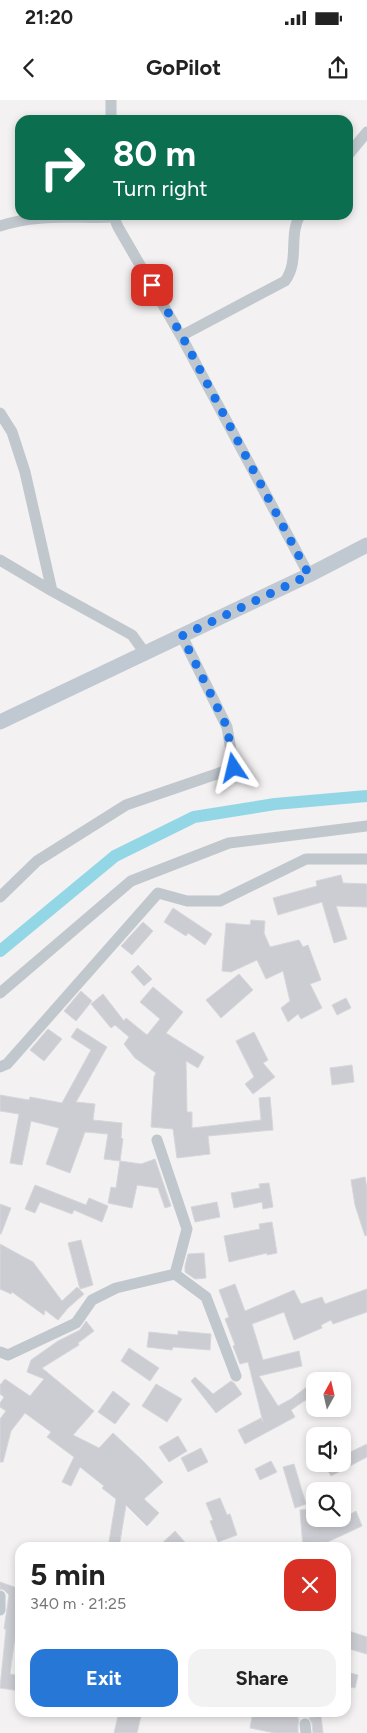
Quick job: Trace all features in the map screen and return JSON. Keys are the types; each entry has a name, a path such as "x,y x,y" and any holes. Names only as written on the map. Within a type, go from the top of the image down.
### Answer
{"main road":[{"path":"0,722 309,575 367,545"}],"street":[{"path":"111,100 111,115"},
{"path":"353,149 367,132"},
{"path":"0,226 28,220"},
{"path":"115,220 182,336 309,575"},
{"path":"182,336 285,281 291,274 295,226 298,220"},
{"path":"0,413 12,432 25,472 52,591"},
{"path":"0,560 132,635 144,653"},
{"path":"0,897 37,861 126,805 234,768 227,727 182,636"},
{"path":"0,993 131,881 229,843 367,826"},
{"path":"2,1063 158,893 187,902 220,901 306,859 367,859"},
{"path":"157,1140 187,1229 175,1274"},
{"path":"0,1352 8,1355 76,1323 92,1300 116,1288 175,1274 206,1297 236,1376"},
{"path":"0,1596 0,1610"}],"building":[{"path":"341,875 343,883 367,884 367,907 336,906 347,939 334,943 322,902 278,915 273,898 317,886 316,881"},
{"path":"173,908 212,934 205,945 188,933 186,936 164,922"},
{"path":"251,920 265,921 264,933 270,947 299,940 303,947 308,945 321,980 310,984 322,1008 301,1019 298,1014 288,1022 281,1008 290,1001 283,971 266,979 257,960 231,972 222,971 226,923 250,925"},
{"path":"143,922 153,931 132,955 121,946"},
{"path":"138,965 152,979 144,986 131,972"},
{"path":"239,974 253,990 221,1018 206,1000"},
{"path":"153,987 183,1012 166,1033 204,1057 198,1068 186,1061 187,1112 192,1112 192,1128 261,1120 259,1098 270,1097 273,1130 208,1136 210,1154 177,1158 173,1129 151,1127 154,1077 156,1073 135,1058 124,1044 129,1037 115,1025 111,1028 91,1004 103,994 124,1021 126,1018 147,1035 160,1019 140,1002"},
{"path":"81,991 92,1001 76,1021 64,1011"},
{"path":"346,998 351,1008 337,1015 332,1005"},
{"path":"77,1028 107,1047 76,1102 95,1104 93,1120 122,1123 121,1138 123,1139 120,1161 104,1159 108,1134 85,1132 70,1173 46,1164 59,1128 31,1121 22,1165 10,1163 19,1114 0,1111 0,1095 29,1100 30,1097 62,1103 91,1050 71,1037"},
{"path":"48,1029 62,1039 44,1061 30,1050"},
{"path":"254,1032 268,1060 263,1063 275,1077 253,1094 245,1084 254,1077 236,1041"},
{"path":"352,1065 354,1082 332,1085 330,1068"},
{"path":"155,1159 171,1206 165,1208 158,1188 137,1185 132,1208 108,1203 111,1187 116,1188 120,1161 141,1164"},
{"path":"365,1177 367,1188 367,1235 365,1236 355,1205 351,1180"},
{"path":"269,1183 273,1207 263,1209 262,1202 234,1208 231,1193 260,1188 259,1184"},
{"path":"35,1185 86,1205 89,1198 108,1206 102,1222 74,1210 72,1214 40,1202 35,1213 25,1209"},
{"path":"217,1202 220,1217 195,1222 191,1207"},
{"path":"0,1204 11,1208 1,1234 0,1234"},
{"path":"272,1222 277,1253 267,1255 267,1253 229,1262 224,1236 260,1229 259,1224"},
{"path":"81,1240 93,1285 80,1289 68,1243"},
{"path":"0,1244 33,1262 62,1301 77,1287 84,1294 58,1320 45,1310 44,1315 12,1292 11,1294 0,1289"},
{"path":"204,1253 206,1278 195,1279 185,1272 188,1254"},
{"path":"235,1284 245,1311 294,1290 301,1304 322,1297 325,1304 367,1289 367,1312 333,1324 331,1320 321,1325 322,1328 294,1340 284,1312 252,1324 263,1360 299,1351 302,1366 259,1376 278,1406 306,1388 306,1400 291,1410 295,1417 245,1444 238,1430 261,1418 263,1422 248,1362 240,1364 225,1319 229,1317 219,1290"},
{"path":"86,1321 94,1331 78,1343 79,1345 42,1368 94,1411 73,1435 99,1448 113,1433 163,1482 144,1499 159,1513 147,1526 126,1505 120,1542 109,1542 116,1499 102,1488 104,1486 80,1467 71,1486 62,1482 74,1457 47,1437 51,1432 25,1413 11,1431 3,1462 0,1462 0,1419 6,1411 0,1407 4,1397 0,1394 0,1385 5,1379 30,1396 44,1379 27,1372 31,1360 58,1341 80,1330"},
{"path":"178,1331 211,1334 210,1350 173,1347 172,1350 147,1347 149,1332 178,1335"},
{"path":"129,1348 159,1368 150,1381 121,1361"},
{"path":"195,1377 213,1394 231,1381 242,1394 216,1413 191,1381"},
{"path":"156,1384 182,1399 167,1422 142,1406"},
{"path":"113,1391 130,1404 115,1424 98,1412"},
{"path":"178,1436 187,1451 169,1462 159,1447"},
{"path":"367,1444 367,1457 351,1465 351,1452"},
{"path":"201,1448 208,1462 188,1472 181,1458"},
{"path":"271,1461 277,1472 260,1480 255,1469"},
{"path":"294,1464 306,1504 295,1508 283,1467"},
{"path":"329,1472 339,1472 331,1476"},
{"path":"220,1498 227,1515 230,1514 237,1535 218,1542 210,1521 213,1520 206,1503"},
{"path":"300,1510 306,1510 306,1527 351,1527 351,1514 356,1511 362,1526 328,1542 303,1542"},
{"path":"175,1531 185,1542 163,1542"},
{"path":"0,1582 15,1587 15,1637 10,1674 15,1675 15,1690 0,1688 6,1629 4,1629 9,1595 0,1589"},
{"path":"351,1632 367,1637 367,1654 351,1649"},
{"path":"351,1673 358,1675 355,1688 351,1687"},
{"path":"118,1717 141,1717 137,1733 114,1733"},
{"path":"252,1717 298,1717 299,1719 298,1733 275,1733 250,1728"},
{"path":"321,1717 323,1733 313,1733 312,1723 309,1718"}],"waterway":[{"path":"0,951 115,856 194,817 275,804 367,796"}],"route":[{"path":"152,285 182,336 309,575 182,636 227,727 234,768"}]}
